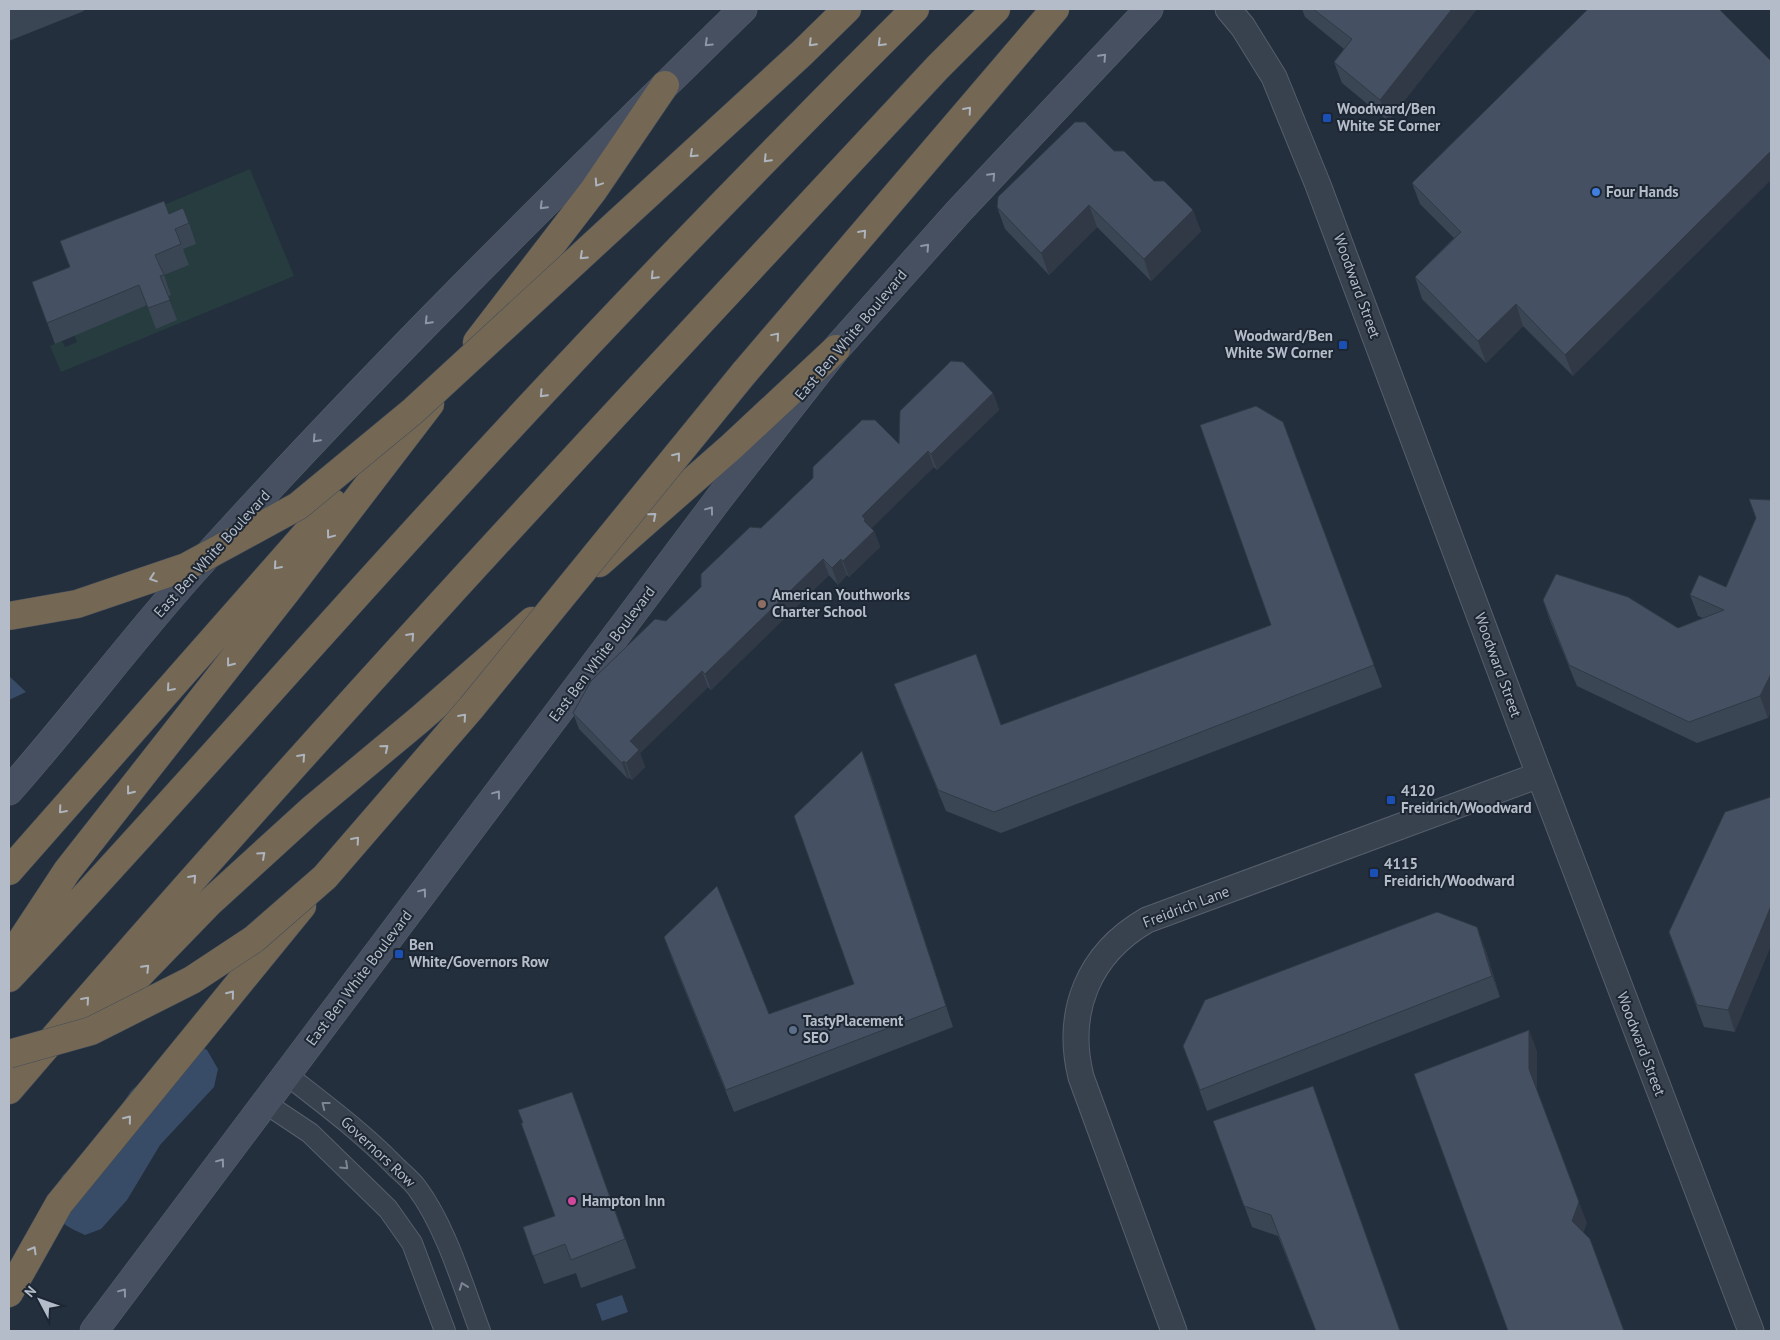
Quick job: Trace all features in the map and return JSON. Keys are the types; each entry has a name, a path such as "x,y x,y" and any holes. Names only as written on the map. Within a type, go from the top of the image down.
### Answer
{"highway":[{"path":"9,616 77,604 186,567 298,506 413,412 802,53 847,9"},
{"path":"9,978 109,872 442,501 625,307 828,96 915,9"},
{"path":"9,1090 135,944 484,554 925,81 996,9"},
{"path":"9,1292 59,1204 272,945 325,877 471,708 744,373 1055,9"},
{"path":"9,959 66,871 286,592 593,191 665,85"},
{"path":"9,1098 114,1001 209,903 311,810 419,720 731,447 836,349"},
{"path":"9,871 413,412"},
{"path":"9,1054 91,1031 192,980 254,939 325,877"}],"main road":[{"name":"East Ben White Boulevard","path":"9,791 189,577 344,410 465,283 743,9"},
{"name":"East Ben White Boulevard","path":"94,1331 720,497 836,349 958,211 1149,9"}],"street":[{"name":"Woodward Street","path":"1228,9 1243,26 1261,53 1283,98 1334,226 1539,775 1750,1331"},
{"name":"Freidrich Lane","path":"1174,1331 1081,1077 1077,1060 1076,1029 1079,1007 1087,985 1102,958 1124,936 1147,920 1539,775"},
{"name":"Governors Row","path":"287,1075 337,1114 383,1154 416,1188 434,1217 452,1257 480,1331"},
{"path":"265,1103 310,1133 388,1209 412,1244 445,1331"}],"green space":[{"path":"250,169 294,276 61,372 50,346 62,341 65,347 77,342 74,335 163,275 188,265 164,205"}],"water":[{"path":"9,676 26,692 9,700"},
{"path":"188,1040 207,1050 218,1069 214,1087 160,1145 127,1200 101,1229 85,1235 66,1225 56,1213 50,1198 63,1175 79,1161 131,1091"},
{"path":"622,1295 628,1312 602,1321 596,1304"}],"building":[{"path":"1313,9 1452,9 1380,100 1334,62 1352,39"},
{"name":"Four Hands","path":"1588,9 1719,9 1771,61 1771,151 1565,355 1516,304 1478,341 1415,277 1461,232 1412,183"},
{"path":"1075,122 1085,122 1114,151 1124,151 1154,181 1164,181 1193,210 1144,259 1089,205 1041,253 997,207 998,197"},
{"path":"164,201 169,214 183,208 189,223 175,229 181,244 155,255 164,275 160,276 170,300 148,308 139,285 47,323 32,282 70,267 60,241"},
{"path":"951,361 963,362 993,393 931,454 928,451 862,516 865,519 864,521 874,531 843,561 841,559 832,568 823,559 705,674 702,671 630,741 639,750 626,763 624,761 622,763 573,713 591,681 655,619 666,621 701,587 701,574 750,527 761,528 813,478 813,467 862,420 875,420 899,444 900,411"},
{"path":"1256,406 1283,422 1374,665 994,812 938,790 894,684 976,654 1001,725 1271,625 1200,425"},
{"path":"1749,499 1771,500 1771,674 1760,696 1689,722 1569,665 1543,600 1556,574 1628,597 1678,628 1724,610 1690,595 1699,575 1726,587 1756,518"},
{"path":"862,751 946,1006 726,1090 664,937 717,886 769,1014 854,984 794,816"},
{"path":"1771,797 1771,906 1728,1010 1697,1005 1669,932 1725,812"},
{"path":"1437,912 1477,927 1492,976 1200,1090 1183,1046 1205,1000"},
{"path":"1529,1030 1529,1069 1579,1202 1572,1221 1590,1239 1624,1331 1508,1331 1414,1074"},
{"path":"1313,1086 1400,1331 1316,1331 1271,1215 1244,1206 1213,1121"},
{"name":"Hampton Inn","path":"572,1092 625,1239 571,1260 565,1244 533,1256 523,1227 555,1216 518,1110"}],"place":[{"name":"Woodward/Ben White SE Corner","path":"1327,118"},
{"name":"Four Hands","path":"1596,192"},
{"name":"Woodward/Ben White SW Corner","path":"1343,345"},
{"name":"American Youthworks Charter School","path":"762,604"},
{"name":"4120 Freidrich/Woodward","path":"1391,800"},
{"name":"4115 Freidrich/Woodward","path":"1374,873"},
{"name":"Ben White/Governors Row","path":"399,954"},
{"name":"TastyPlacement SEO","path":"793,1030"},
{"name":"Hampton Inn","path":"572,1201"}]}
